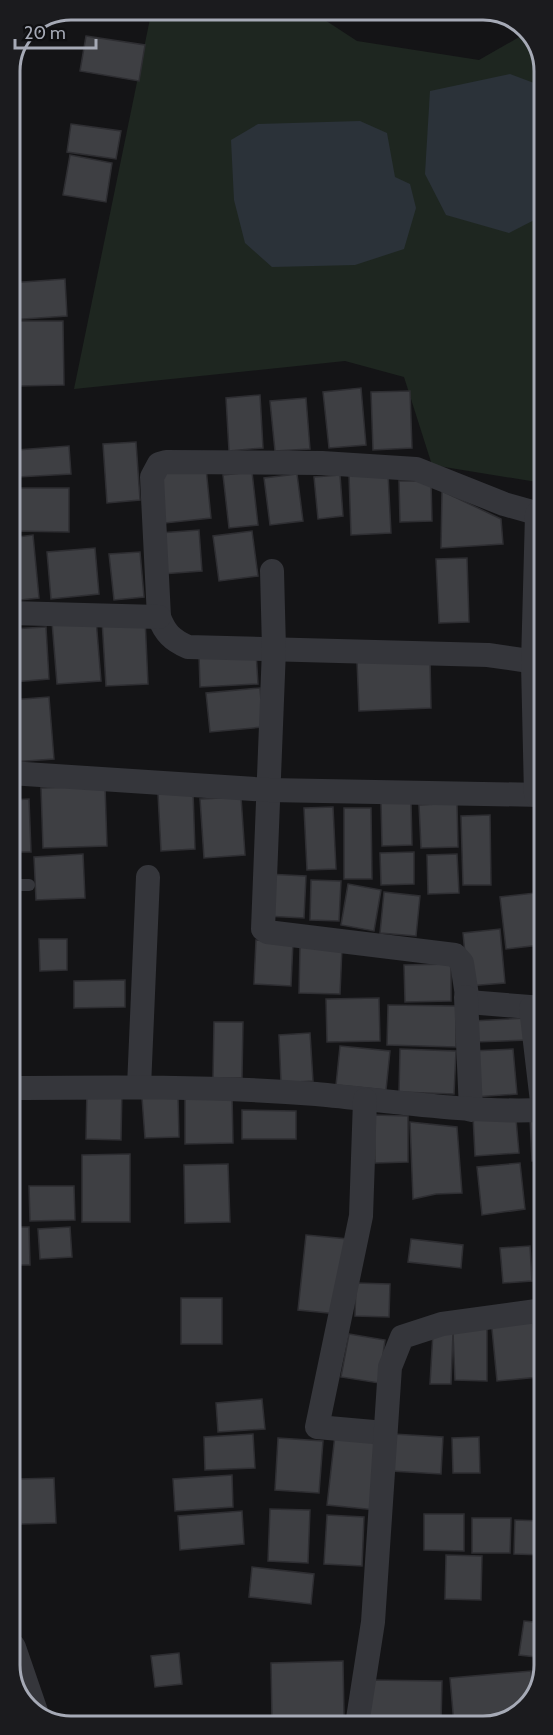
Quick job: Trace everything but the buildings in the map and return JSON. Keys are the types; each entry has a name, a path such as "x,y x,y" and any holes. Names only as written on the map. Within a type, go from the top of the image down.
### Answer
{"street":[{"path":"534,512 504,504 416,469 322,463 166,462 159,464 152,477 159,616 165,631 174,641 188,647 488,655 534,662"},
{"path":"272,571 274,650 263,929 267,932 337,942 454,955 462,963 471,1110"},
{"path":"20,613 159,616"},
{"path":"20,774 269,790 534,795"},
{"path":"139,1086 148,878"},
{"path":"465,997 472,1004 534,1008"},
{"path":"20,1088 139,1086 316,1094 471,1110 534,1110"},
{"path":"364,1100 361,1216 317,1426 385,1433"},
{"path":"358,1716 373,1622 390,1367 402,1337 442,1324 534,1311"},
{"path":"21,1672 28,1693"}],"lane":[{"path":"20,885 29,885"}],"shaded area":[{"path":"150,20 325,20 357,41 479,60 521,37 532,58 534,71 534,482 432,465 404,377 345,361 74,389"},
{"path":"510,74 534,83 534,220 509,233 446,215 425,174 430,91"},
{"path":"360,121 387,133 395,177 410,184 416,208 404,249 355,265 272,267 245,243 234,200 231,140 258,124"}]}
